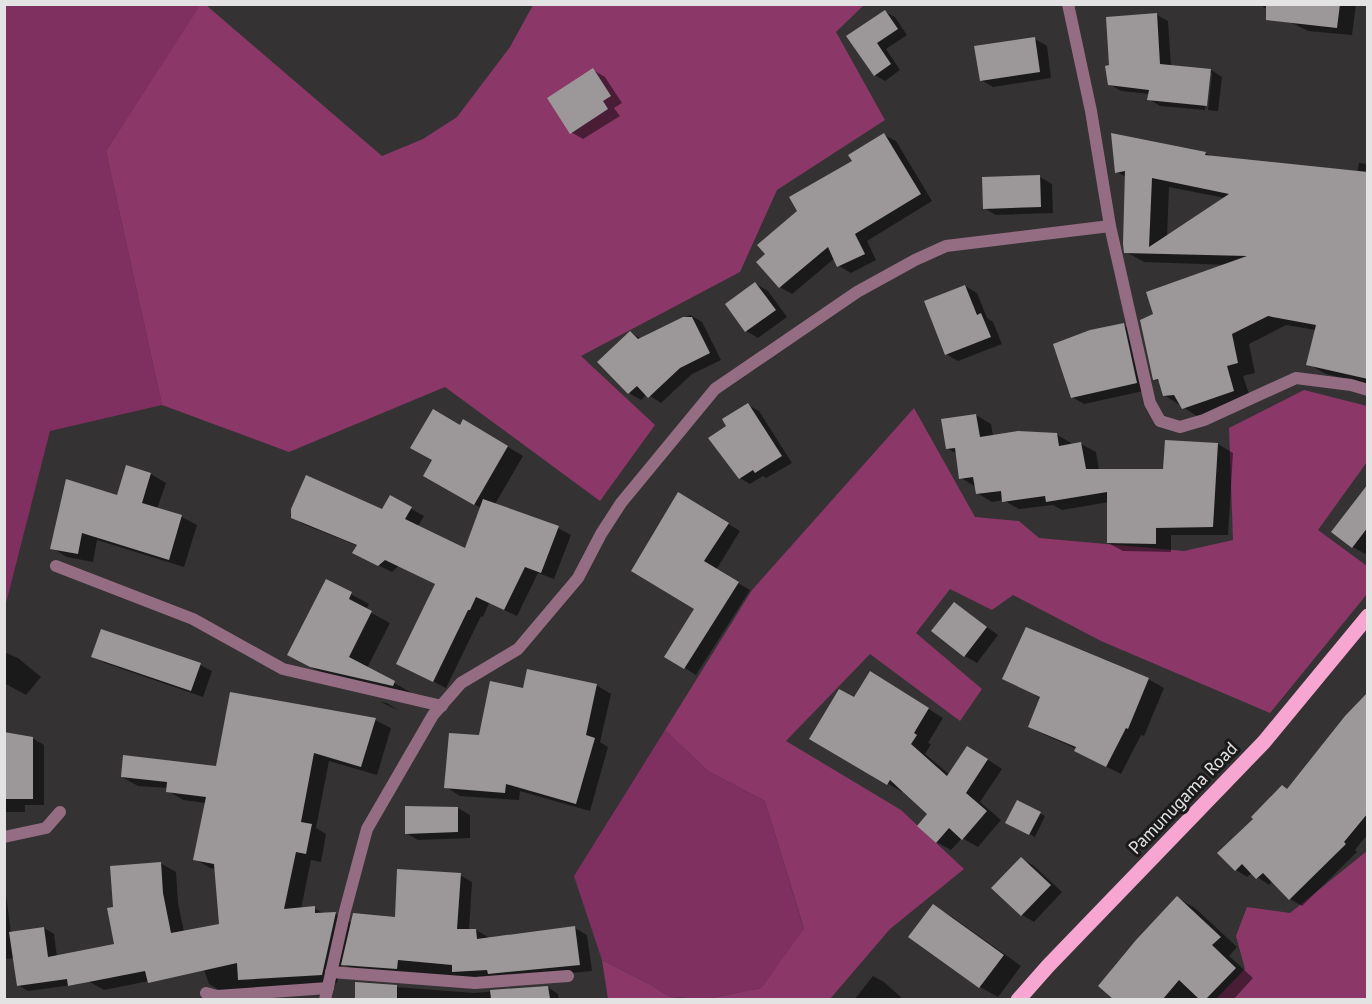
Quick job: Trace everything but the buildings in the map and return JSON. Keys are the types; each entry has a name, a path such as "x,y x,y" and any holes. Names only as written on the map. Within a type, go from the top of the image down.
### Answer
{"main road":[{"name":"Pamunugama Road","path":"1018,999 1264,742 1368,616"}],"street":[{"path":"1068,4 1091,111 1110,226 1150,403 1160,421 1180,427 1204,420 1296,378 1351,385 1368,390"},
{"path":"206,993 218,996 327,994 345,911 368,829 433,715 461,683 518,649 578,579 621,502 715,389 857,292 946,246 1110,226"},
{"path":"56,566 193,619 283,669 442,706"},
{"path":"4,837 46,828 60,812"},
{"path":"331,972 475,983 568,976"}],"shaded area":[{"path":"201,4 206,5 382,156 423,139 457,117 510,47 533,5 864,5 836,32 885,120 777,190 740,272 581,356 655,425 600,501 445,387 289,452 162,405 106,151"},
{"path":"5,5 201,5 106,151 162,405 50,431 5,607"},
{"path":"1304,390 1367,406 1367,462 1318,530 1367,566 1367,594 1270,713 1101,641 1013,595 992,610 950,589 916,633 982,689 960,721 870,654 786,741 901,810 964,869 890,929 830,999 707,999 761,988 804,929 765,801 708,771 665,730 752,590 914,408 975,517 1019,521 1039,538 1184,551 1233,540 1229,428"},
{"path":"665,730 708,771 765,801 804,930 761,988 707,999 670,997 602,960 574,876"},
{"path":"1367,851 1367,999 1216,999 1245,969 1236,936 1247,907 1290,913"},
{"path":"602,960 670,997 691,999 608,999"}]}
